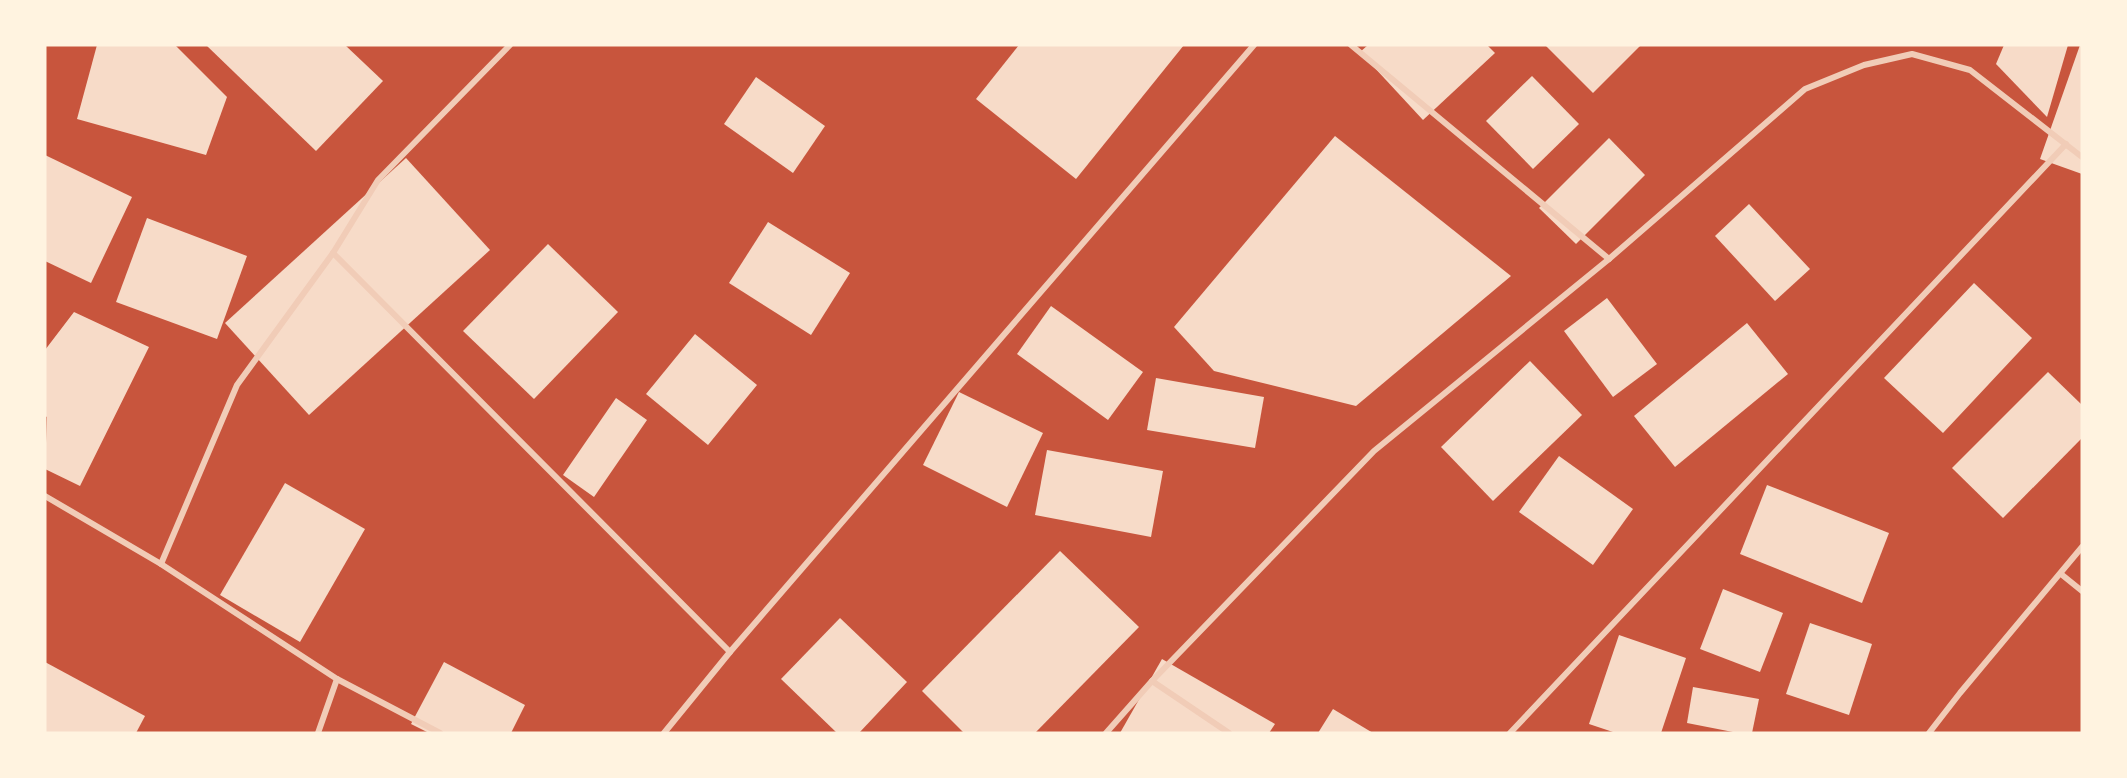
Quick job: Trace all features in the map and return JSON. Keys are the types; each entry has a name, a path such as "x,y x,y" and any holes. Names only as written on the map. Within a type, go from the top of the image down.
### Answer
{"street":[{"path":"161,564 237,385 333,253 378,180 510,45"},
{"path":"664,733 730,652 1254,45"},
{"path":"1352,45 1609,259"},
{"path":"1106,733 1152,681 1374,451 1609,259 1805,89 1864,65 1912,54 1970,70 2082,157"},
{"path":"1510,733 2066,144"},
{"path":"333,253 730,652"},
{"path":"45,496 161,564 337,679 440,733"},
{"path":"1929,733 2082,547"},
{"path":"2061,574 2082,591"},
{"path":"318,733 337,679"},
{"path":"1152,681 1228,733"}],"building":[{"path":"97,45 175,45 227,97 206,155 77,119"},
{"path":"206,45 345,45 383,81 316,151"},
{"path":"1019,45 1184,45 1076,179 976,99"},
{"path":"1368,45 1487,45 1495,53 1423,120 1360,52"},
{"path":"1545,45 1641,45 1593,93"},
{"path":"2004,45 2068,45 2047,117 1996,64"},
{"path":"2080,45 2082,45 2082,174 2040,159"},
{"path":"1532,76 1579,124 1533,169 1486,121"},
{"path":"756,77 825,126 793,173 724,124"},
{"path":"1335,136 1511,276 1356,406 1214,371 1174,327"},
{"path":"1609,138 1645,175 1576,244 1539,208"},
{"path":"45,155 132,197 91,283 45,261"},
{"path":"406,158 490,250 309,415 225,323"},
{"path":"1749,204 1810,269 1775,301 1715,236"},
{"path":"147,218 247,256 217,339 116,302"},
{"path":"768,222 850,273 811,335 729,283"},
{"path":"548,244 618,312 534,399 463,331"},
{"path":"1974,283 2032,338 1943,433 1884,378"},
{"path":"1607,298 1657,364 1613,397 1564,331"},
{"path":"1051,306 1143,372 1108,420 1017,354"},
{"path":"74,312 149,347 80,486 45,469 47,417 45,416 45,350"},
{"path":"1747,323 1788,374 1675,467 1634,416"},
{"path":"695,334 757,385 708,445 646,394"},
{"path":"1530,361 1582,415 1493,501 1441,447"},
{"path":"2048,372 2082,405 2082,438 2003,518 1952,468"},
{"path":"1156,378 1264,397 1255,448 1147,430"},
{"path":"959,392 1043,433 1007,507 923,465"},
{"path":"616,398 647,420 594,497 563,475"},
{"path":"1047,450 1163,471 1151,537 1035,515"},
{"path":"1559,456 1633,509 1593,565 1519,512"},
{"path":"285,483 365,529 300,642 220,595"},
{"path":"1767,485 1889,533 1862,603 1740,554"},
{"path":"1060,551 1139,627 1035,733 964,733 922,691"},
{"path":"1723,589 1783,613 1760,672 1700,649"},
{"path":"840,618 907,682 859,733 837,733 781,679"},
{"path":"1810,623 1872,644 1849,715 1786,694"},
{"path":"1619,635 1686,658 1661,733 1616,733 1589,724"},
{"path":"1162,659 1275,724 1269,733 1120,733"},
{"path":"45,662 145,716 136,733 45,733"},
{"path":"444,662 525,705 511,733 429,733 411,724"},
{"path":"1693,687 1759,699 1752,733 1738,733 1687,723"},
{"path":"1333,709 1373,733 1318,733"}]}
